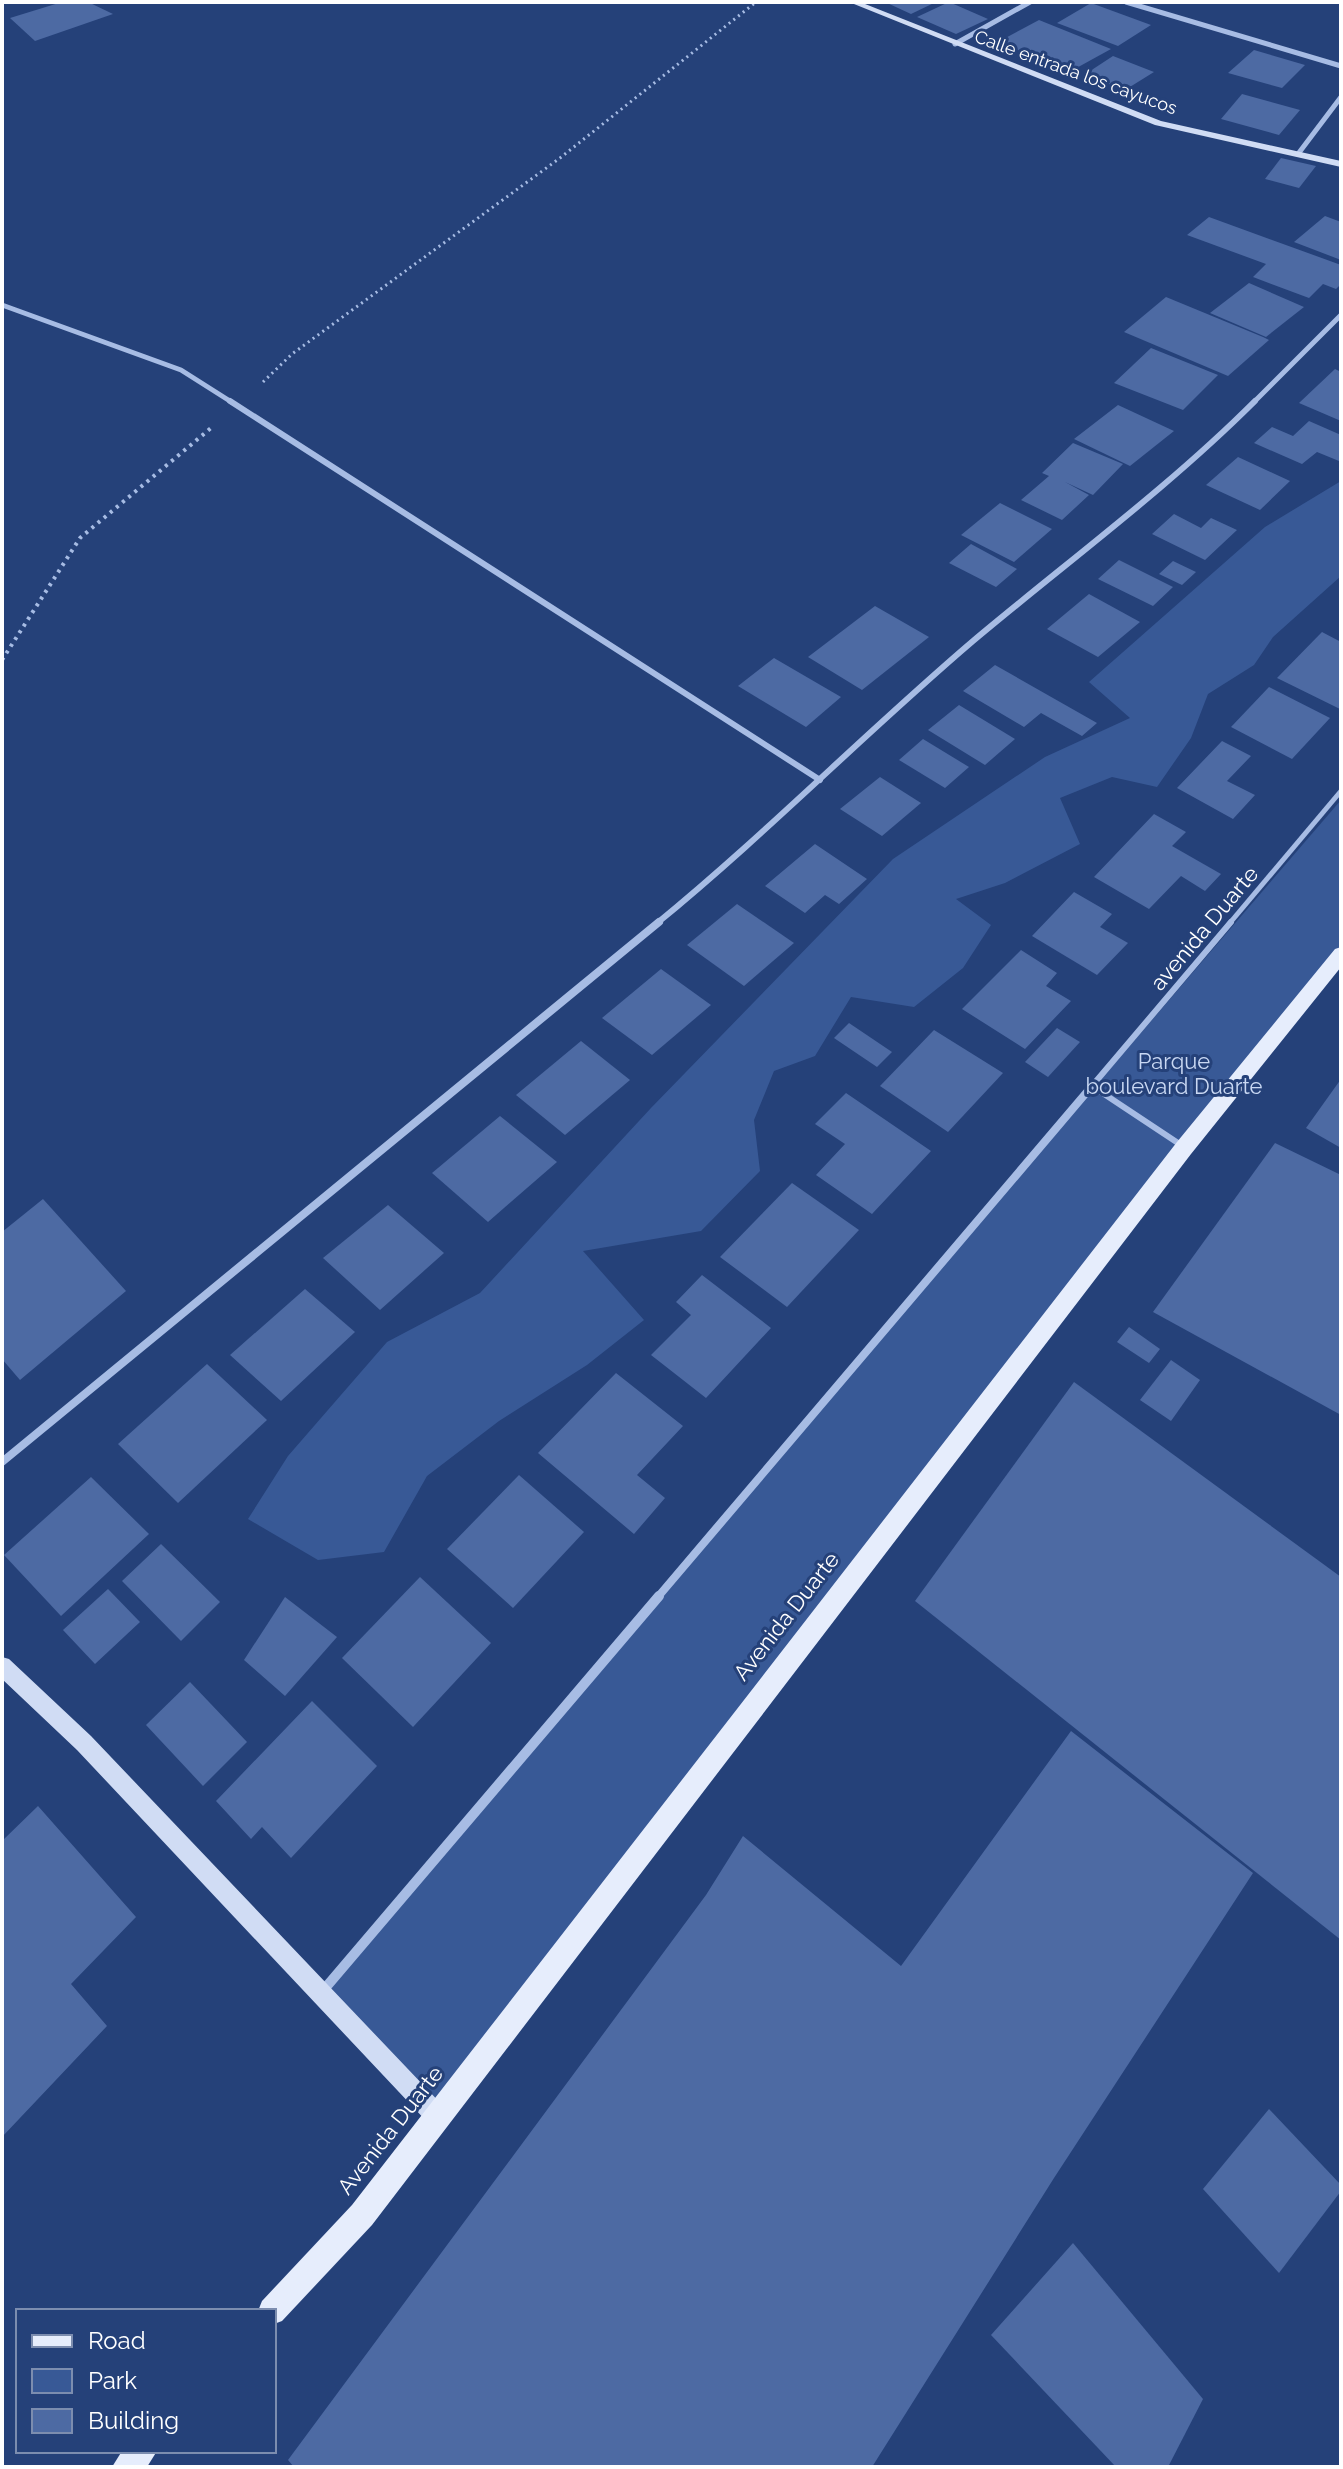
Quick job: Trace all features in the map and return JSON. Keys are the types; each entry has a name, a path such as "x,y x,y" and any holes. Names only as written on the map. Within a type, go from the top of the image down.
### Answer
{"main road":[{"name":"Calle entrada los cayucos","path":"853,2 1158,123 1341,164"},
{"name":"Avenida Duarte","path":"274,2309 362,2215 1184,1148 1341,954"},
{"path":"2,1666 84,1743 438,2117"}],"street":[{"path":"955,44 1030,2"},
{"path":"1126,2 1341,66"},
{"path":"1298,154 1341,97"},
{"path":"2,305 181,370 820,780"},
{"path":"2,1462 707,882 971,643 1209,447 1341,315"},
{"path":"321,1993 1092,1086"}],"lane":[{"name":"avenida Duarte","path":"1092,1086 1341,791"},
{"path":"1092,1086 1184,1148"}],"path":[{"path":"3,658 80,538 237,406 292,354 560,158 756,2"}],"green space":[{"path":"1341,481 1341,576 1273,637 1254,665 1208,694 1191,738 1157,787 1112,777 1060,798 1080,844 1005,883 956,899 991,925 963,968 914,1007 851,997 815,1056 774,1071 754,1120 760,1171 701,1231 583,1251 644,1320 587,1365 499,1421 427,1476 384,1552 318,1560 248,1519 288,1456 387,1342 480,1293 651,1108 893,859 1045,757 1130,718 1089,682 1265,527"},
{"name":"Parque boulevard Duarte","path":"1341,800 1341,945 1183,1145 1096,1085"},
{"path":"1092,1086 1184,1148 438,2117 321,1993"}],"building":[{"path":"62,2 88,2 113,14 35,41 10,18"},
{"path":"885,2 936,2 911,14"},
{"path":"949,2 988,19 956,34 917,17"},
{"path":"1091,3 1151,25 1118,46 1057,23"},
{"path":"1039,20 1111,49 1071,71 998,42"},
{"path":"1254,50 1305,65 1282,88 1228,73"},
{"path":"1113,56 1154,72 1125,90 1084,75"},
{"path":"1242,94 1300,110 1279,135 1221,119"},
{"path":"1281,158 1316,166 1299,188 1265,179"},
{"path":"1325,216 1341,222 1341,260 1294,242"},
{"path":"1209,217 1341,265 1341,284 1336,289 1323,284 1309,298 1253,277 1266,264 1187,235"},
{"path":"1249,283 1304,307 1266,337 1210,313"},
{"path":"1166,297 1269,340 1228,376 1124,332"},
{"path":"1151,348 1218,375 1183,410 1114,383"},
{"path":"1335,369 1341,372 1341,421 1299,403"},
{"path":"1118,405 1174,431 1130,466 1074,439"},
{"path":"1309,421 1341,435 1339,461 1317,452 1302,464 1254,443 1272,427 1293,436"},
{"path":"1073,443 1123,464 1093,495 1065,482 1089,495 1062,520 1021,500 1049,476 1042,473"},
{"path":"1238,457 1290,481 1260,510 1206,485"},
{"path":"1000,503 1052,529 1014,562 961,535"},
{"path":"1174,514 1201,528 1211,518 1237,530 1205,560 1152,534"},
{"path":"971,544 1017,569 996,587 949,563"},
{"path":"1119,560 1173,587 1153,606 1098,579"},
{"path":"1173,561 1196,572 1182,585 1159,574"},
{"path":"1089,594 1140,622 1098,657 1047,629"},
{"path":"875,606 929,637 862,690 808,657"},
{"path":"1322,632 1341,642 1340,709 1277,678"},
{"path":"774,658 841,697 806,727 738,686"},
{"path":"995,665 1097,723 1082,736 1041,713 1024,727 963,691"},
{"path":"1269,687 1330,718 1292,759 1231,727"},
{"path":"959,705 1015,739 985,765 928,730"},
{"path":"923,739 969,767 945,788 899,760"},
{"path":"1222,741 1251,756 1227,781 1255,795 1233,819 1177,788"},
{"path":"880,777 921,803 882,836 840,809"},
{"path":"1154,814 1186,832 1172,846 1221,874 1205,891 1181,876 1149,909 1094,877"},
{"path":"815,844 867,879 839,904 825,895 805,913 765,886"},
{"path":"1074,892 1112,914 1100,927 1128,943 1097,975 1032,936"},
{"path":"737,904 794,943 744,986 687,945"},
{"path":"1021,950 1057,973 1046,986 1071,1001 1025,1049 962,1009"},
{"path":"661,969 711,1005 652,1055 602,1018"},
{"path":"849,1023 892,1052 877,1067 834,1038"},
{"path":"1057,1028 1080,1042 1048,1077 1025,1062"},
{"path":"934,1030 1003,1073 948,1132 880,1086"},
{"path":"581,1041 630,1080 565,1135 516,1095"},
{"path":"1341,1079 1341,1148 1306,1128"},
{"path":"846,1093 931,1151 872,1214 816,1175 845,1144 815,1124"},
{"path":"500,1116 557,1162 488,1222 432,1173"},
{"path":"1275,1143 1341,1175 1341,1415 1153,1312"},
{"path":"792,1183 859,1230 787,1307 720,1257"},
{"path":"43,1199 126,1291 20,1380 2,1359 2,1232"},
{"path":"388,1205 444,1253 380,1310 323,1258"},
{"path":"702,1275 771,1328 706,1398 651,1355 691,1315 676,1302"},
{"path":"305,1289 355,1332 281,1401 230,1355"},
{"path":"1129,1327 1160,1349 1149,1363 1117,1342"},
{"path":"1171,1360 1200,1380 1171,1421 1140,1400"},
{"path":"207,1364 267,1420 178,1503 118,1444"},
{"path":"616,1373 683,1426 637,1475 665,1498 634,1534 538,1453"},
{"path":"1074,1382 1341,1577 1341,1940 915,1601"},
{"path":"519,1475 584,1532 513,1608 447,1549"},
{"path":"91,1477 149,1534 61,1616 4,1555"},
{"path":"161,1544 220,1602 181,1641 122,1581"},
{"path":"420,1577 491,1643 413,1727 342,1658"},
{"path":"108,1589 140,1622 95,1664 63,1630"},
{"path":"285,1597 337,1637 285,1696 244,1660"},
{"path":"190,1682 247,1742 203,1786 146,1725"},
{"path":"312,1701 377,1766 291,1858 262,1827 251,1839 216,1801"},
{"path":"1071,1731 1253,1873 1054,2178 872,2467 294,2467 288,2460 706,1895 743,1836 901,1966"},
{"path":"38,1806 136,1917 71,1984 107,2026 2,2137 2,1841"},
{"path":"1269,2109 1341,2185 1341,2191 1279,2273 1203,2189"},
{"path":"1073,2243 1203,2399 1168,2467 1116,2467 991,2335"}]}
